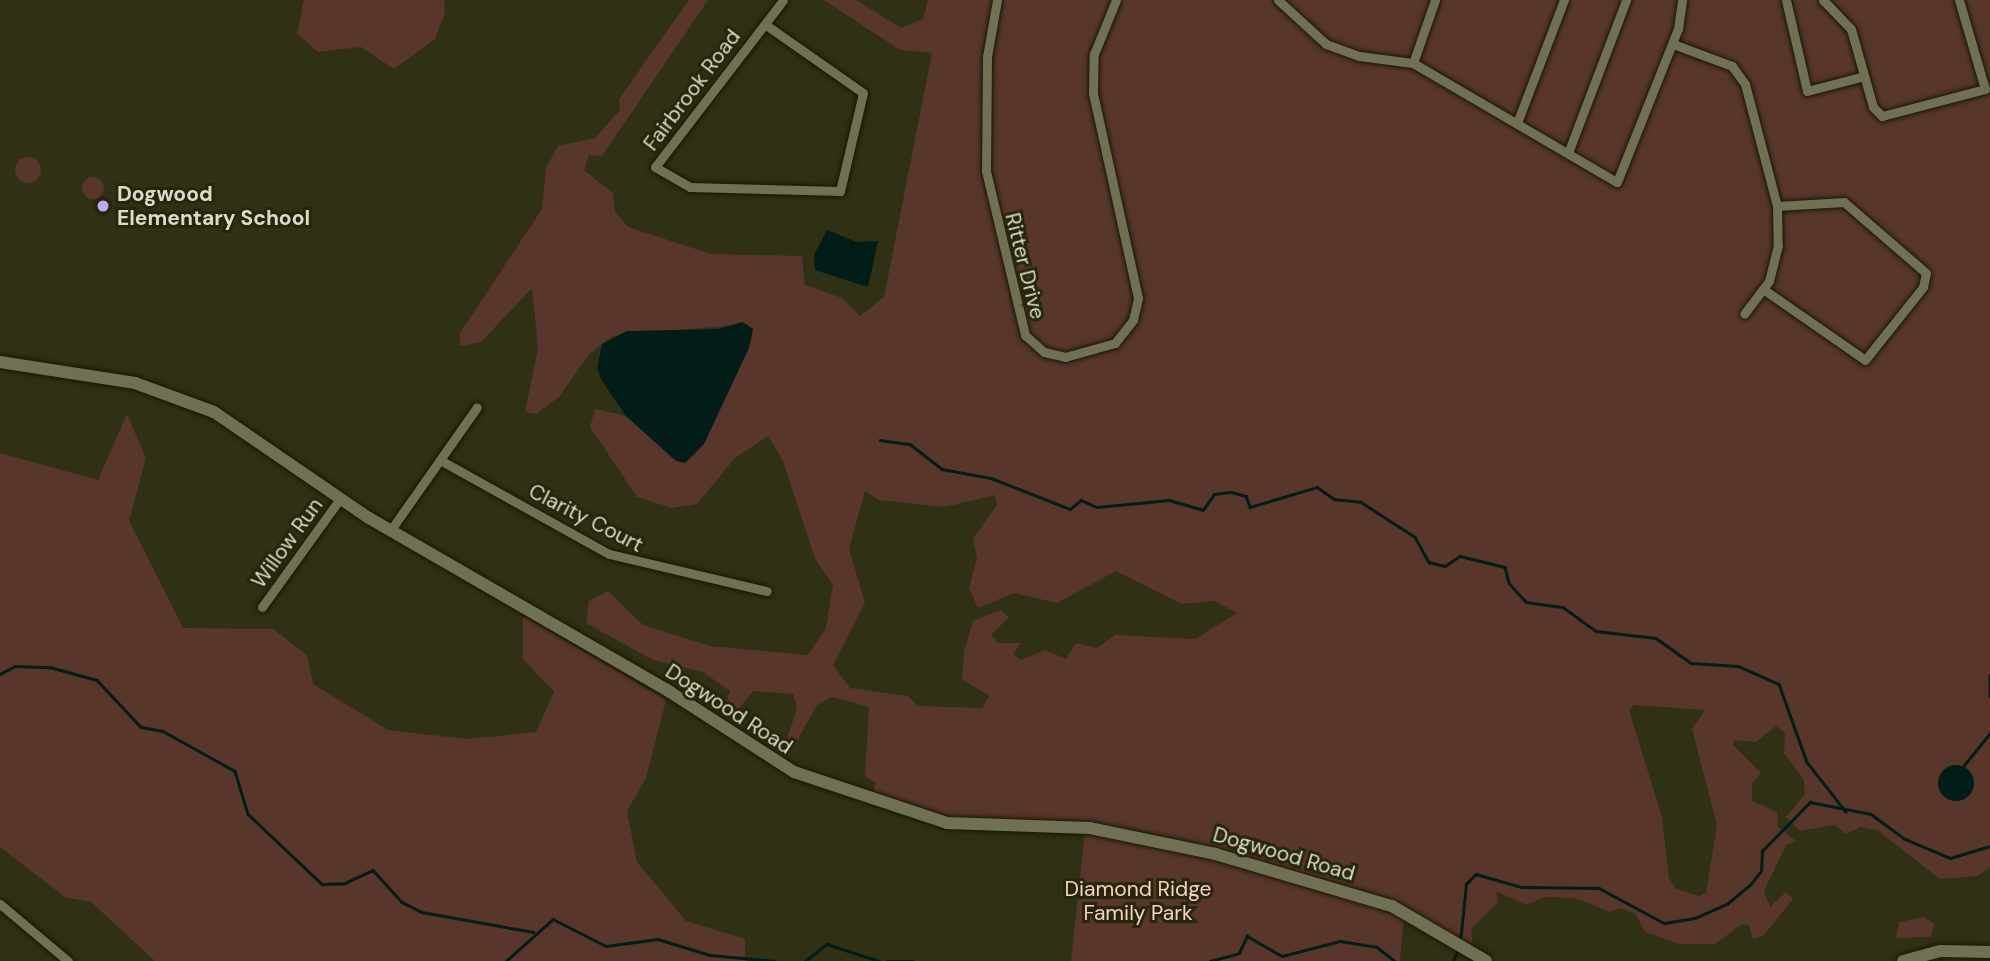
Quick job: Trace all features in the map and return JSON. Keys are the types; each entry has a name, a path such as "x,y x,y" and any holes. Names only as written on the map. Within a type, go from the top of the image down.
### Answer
{"street":[{"name":"Fairbrook Road","path":"766,25 863,93 840,191 690,187 655,167 783,0"},
{"name":"Ritter Drive","path":"997,0 987,57 986,171 1025,335 1044,352 1065,357 1115,343 1133,320 1138,298 1093,93 1094,54 1116,0"},
{"path":"1278,0 1326,44 1359,56 1413,63 1617,182 1672,44 1682,0"},
{"path":"1413,63 1436,0"},
{"path":"1517,123 1564,0"},
{"path":"1568,153 1626,0"},
{"path":"1786,0 1807,91 1864,76"},
{"path":"1823,0 1852,29 1864,76 1882,116 1985,89 1959,0"},
{"path":"1672,44 1732,66 1745,84 1777,206 1778,245 1763,289 1744,314"},
{"path":"1763,289 1865,360 1923,287 1926,273 1844,202 1777,206"},
{"name":"Dogwood Road","path":"0,362 178,396 230,422 390,531 670,692 794,772 947,823 1075,826 1163,841 1377,900 1460,944 1486,961"},
{"path":"390,531 477,407"},
{"name":"Clarity Court","path":"440,460 609,554 767,591"},
{"name":"Willow Run","path":"262,607 340,499"},
{"path":"0,904 68,961"},
{"path":"1903,961 1941,951 1990,952"}],"green space":[{"path":"304,0 444,0 445,13 435,39 394,69 361,47 318,52 297,34"},
{"path":"689,0 708,0 602,156 589,155 584,170 613,193 615,212 628,227 711,254 802,256 805,285 842,298 860,316 884,297 932,53 900,50 824,0 856,0 901,28 923,19 928,0 1990,0 1990,867 1978,876 1940,879 1877,830 1860,827 1846,834 1835,825 1800,831 1786,817 1805,794 1804,780 1784,753 1785,733 1776,726 1756,742 1734,740 1733,745 1761,773 1752,783 1752,801 1777,812 1778,827 1796,841 1786,845 1764,891 1770,907 1786,892 1793,899 1764,935 1753,939 1749,925 1742,924 1715,944 1679,944 1645,932 1635,913 1620,908 1610,912 1575,898 1545,897 1526,905 1496,891 1498,902 1471,929 1473,947 1372,894 1160,835 1088,823 953,820 872,795 876,783 865,776 869,707 832,697 817,705 788,757 781,757 797,708 793,694 753,691 734,714 725,707 730,691 703,672 653,660 586,623 589,601 608,591 643,625 710,646 808,655 826,628 833,585 815,559 783,461 768,436 735,458 697,504 672,508 637,497 590,427 595,409 626,416 676,461 695,455 749,348 748,324 613,336 589,354 559,397 536,414 525,412 538,348 532,288 481,342 460,346 460,333 542,209 546,168 558,146 595,138 620,110 619,99","holes":["865,491 879,500 945,507 995,495 997,505 973,539 977,558 969,588 978,608 1014,593 1057,603 1116,571 1182,604 1214,601 1237,613 1195,639 1115,635 1097,648 1076,643 1066,659 1045,650 1021,660 1013,654 1021,643 998,643 991,635 1009,617 1000,610 973,621 964,651 962,679 989,696 982,708 918,706 908,696 850,688 833,665 865,603 849,549","1634,705 1705,710 1692,729 1717,825 1706,893 1699,896 1676,889 1669,878 1662,817 1629,710"]},
{"path":"28,157 37,161 41,170 37,179 28,183 19,179 15,170 19,161"},
{"path":"93,177 101,180 104,188 101,196 93,199 85,196 82,188 85,180"},
{"path":"127,414 146,458 129,521 183,628 273,629 307,655 313,684 388,730 467,739 536,732 554,692 523,659 523,616 666,700 646,778 627,811 637,862 686,921 745,939 745,961 155,961 91,902 65,897 0,847 0,453 98,480"},
{"name":"Diamond Ridge Family Park","path":"1085,832 1213,859 1404,915 1400,961 1071,961"},
{"path":"1924,917 1935,924 1930,937 1896,938 1899,922"}],"water":[{"path":"827,230 857,242 878,241 868,287 815,270 814,255"},
{"path":"742,322 753,329 749,348 704,444 685,463 676,461 626,416 602,381 597,369 602,344 627,331 718,329"},
{"path":"1956,765 1969,770 1974,783 1969,796 1956,801 1943,796 1938,783 1943,770"}],"waterway":[{"path":"880,440 910,444 942,469 991,478 1070,509 1081,500 1097,507 1169,500 1203,510 1214,494 1231,492 1246,496 1250,507 1317,487 1334,499 1361,502 1415,537 1429,562 1445,566 1460,556 1505,567 1509,583 1526,602 1563,607 1596,631 1656,638 1691,663 1738,666 1779,684 1807,762 1846,812"},
{"path":"0,674 15,666 50,667 97,680 141,727 163,731 235,771 248,814 322,884 345,883 373,870 402,902 422,912 533,932"},
{"path":"1990,675 1990,696"},
{"path":"1961,769 1990,733"},
{"path":"1460,942 1466,884 1476,874 1521,887 1599,888 1664,923 1695,918 1727,904 1750,885 1761,871 1762,851 1810,802 1871,814 1905,839 1950,858 1990,846"},
{"path":"506,961 553,919 606,946 658,939 710,955 775,961"},
{"path":"1210,961 1239,953 1247,936 1282,956 1340,941 1377,947 1395,961"},
{"path":"805,961 827,944 879,961"},
{"path":"1453,961 1459,948"},
{"path":"887,961 913,961"}],"place":[{"name":"Dogwood Elementary School","path":"103,206"}]}
